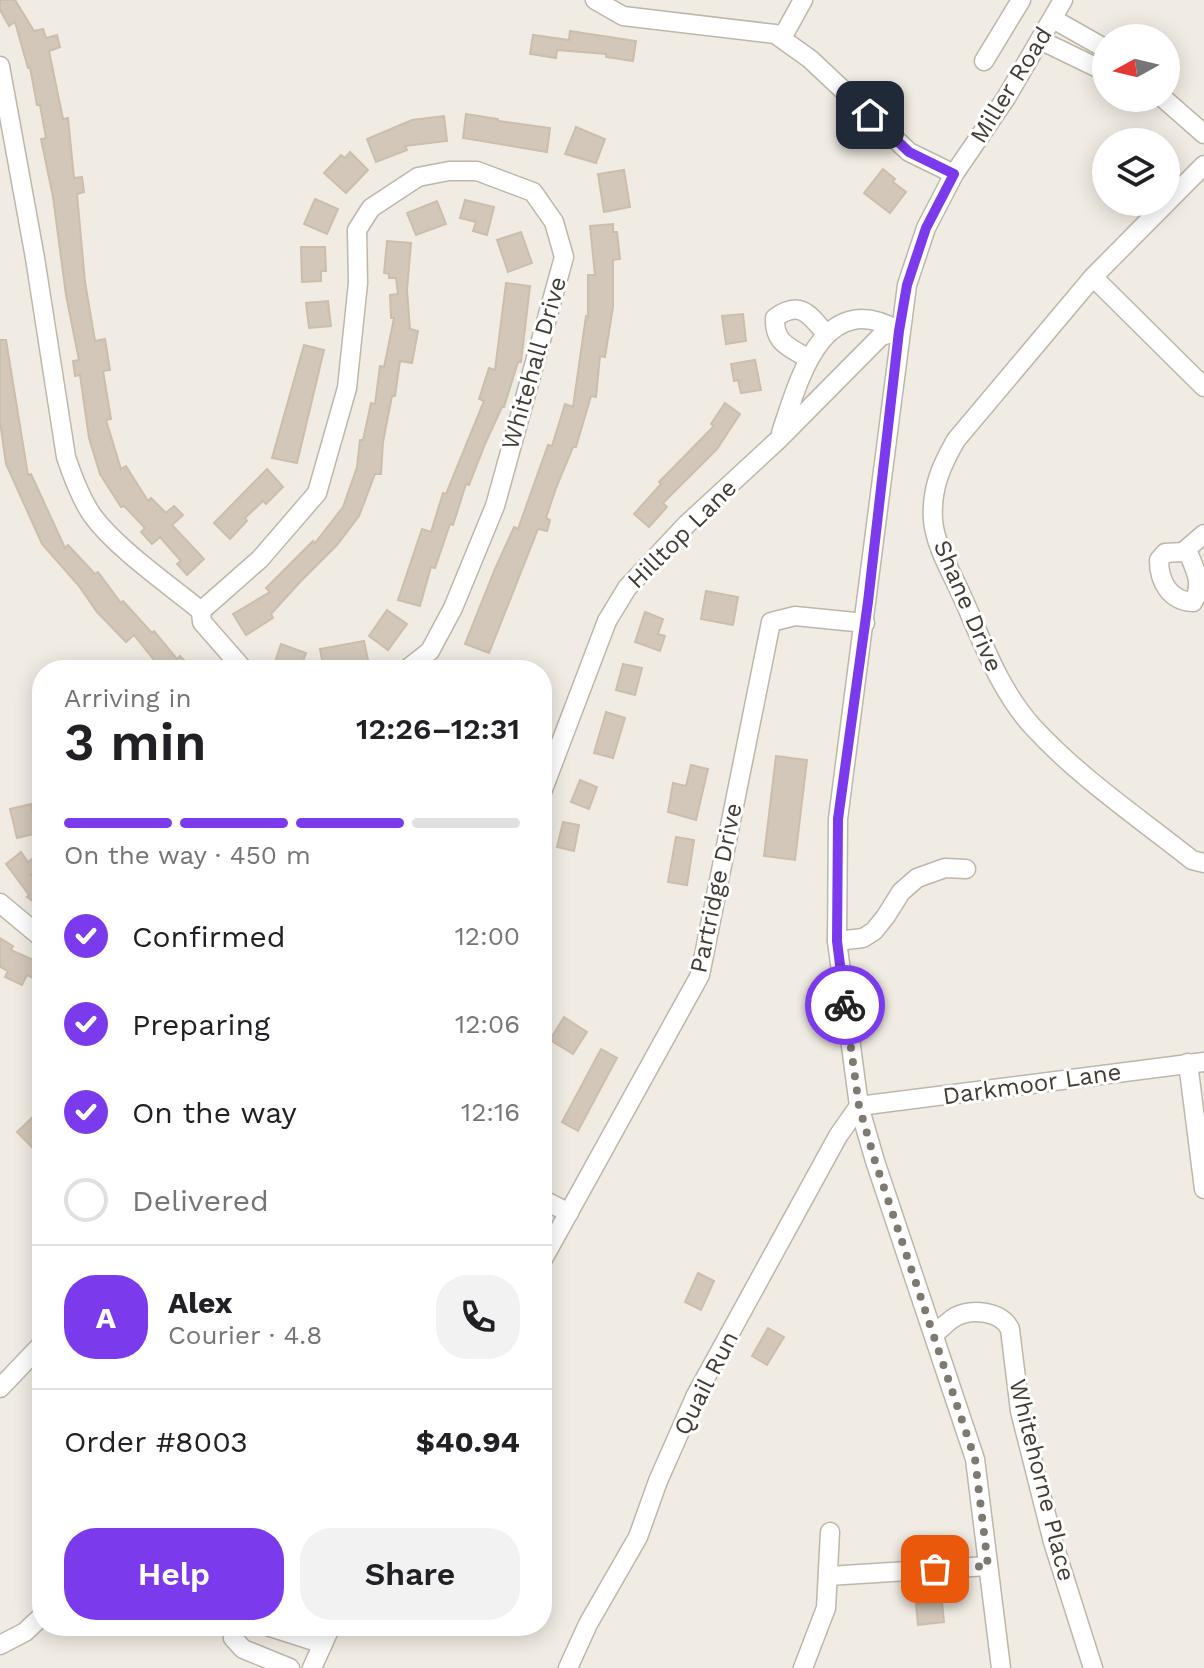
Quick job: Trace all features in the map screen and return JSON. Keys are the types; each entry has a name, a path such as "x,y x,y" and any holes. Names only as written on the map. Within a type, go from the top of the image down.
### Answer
{"street":[{"path":"595,0 623,16 775,34 810,59 909,152 954,174"},
{"path":"782,38 803,0"},
{"path":"984,61 1021,0"},
{"name":"Miller Road","path":"1001,1668 975,1459 859,1106 837,941 838,819 907,285 926,228 954,174 1006,98 1063,0"},
{"path":"1053,19 1092,41"},
{"path":"1040,40 1092,65"},
{"path":"0,66 35,258 66,457 74,483 93,516 122,546 201,611 202,622 235,660"},
{"path":"1179,112 1204,134"},
{"name":"Shane Drive","path":"1204,165 1093,277 956,440 940,467 934,493 933,523 943,555 1002,685 1031,725 1074,767 1192,860 1204,863"},
{"name":"Whitehall Drive","path":"201,611 260,559 317,493 347,388 358,283 357,230 371,208 418,177 449,171 477,171 533,192 554,222 564,257 495,506 453,608 430,651 419,660"},
{"path":"1093,277 1204,387"},
{"path":"807,358 781,342 774,331 775,318 784,311 796,308 808,313 826,334"},
{"path":"778,440 807,358 826,334 842,323 862,319 882,321 899,331"},
{"name":"Hilltop Lane","path":"552,766 607,621 627,588 687,524 778,440 881,336 899,331"},
{"path":"1183,552 1204,534"},
{"name":"Partridge Drive","path":"552,1243 700,975 771,622 795,616 865,623"},
{"path":"837,941 863,938 874,931 901,892 917,878 945,868 966,869"},
{"path":"0,903 32,930"},
{"path":"1196,1062 1204,1189"},
{"name":"Darkmoor Lane","path":"859,1106 1196,1062"},
{"name":"Quail Run","path":"568,1668 588,1624 638,1537 658,1481 696,1395 838,1136 859,1106"},
{"path":"552,1204 569,1213"},
{"name":"Whitehorne Place","path":"934,1334 954,1317 972,1313 992,1314 1006,1321 1010,1329 1020,1411 1053,1542 1093,1668"},
{"path":"0,1388 32,1354"},
{"path":"803,1668 826,1608 830,1532"},
{"path":"828,1576 988,1566"},
{"path":"0,1645 32,1625"},
{"path":"234,1636 243,1649 290,1668"},
{"path":"298,1636 323,1644"},
{"path":"312,1668 327,1636"}],"building":[{"path":"0,0 15,0 34,31 43,29 46,38 57,35 60,47 49,51 63,119 68,118 74,178 82,177 84,192 77,194 85,282 95,341 105,339 110,370 103,371 111,419 106,420 121,469 126,466 148,501 151,498 166,513 174,506 183,515 172,525 204,559 187,575 177,564 181,561 160,537 152,544 141,532 145,528 124,506 121,507 100,474 89,438 80,375 75,376 73,361 79,360 41,139 46,138 40,105 37,105 30,67 15,22 9,26 0,10"},
{"path":"570,31 636,41 633,61 606,57 606,54 557,50 556,58 530,54 533,35 569,40"},
{"path":"466,114 550,128 547,152 463,138"},
{"path":"444,116 447,141 405,146 407,150 376,162 367,139 412,120"},
{"path":"576,127 605,139 596,163 565,154"},
{"path":"350,152 368,170 346,193 324,173 341,155 345,158"},
{"path":"883,169 906,192 890,213 864,193"},
{"path":"624,170 630,207 604,212 598,174"},
{"path":"315,199 338,209 327,234 304,224"},
{"path":"465,200 494,207 487,235 473,231 476,222 460,218"},
{"path":"437,201 446,224 416,235 407,213"},
{"path":"613,224 620,259 613,260 613,307 605,357 600,356 596,397 591,396 576,447 573,447 556,488 546,518 550,520 547,531 538,529 489,653 465,644 514,527 518,529 548,445 552,446 565,404 573,407 588,317 588,275 595,275 590,226"},
{"path":"521,232 532,263 508,272 497,240"},
{"path":"387,241 411,243 407,290 410,329 418,331 412,363 400,361 383,442 381,474 375,474 359,516 337,545 271,614 273,618 246,635 233,614 270,592 266,588 313,541 315,543 343,507 357,467 360,440 363,440 371,403 375,404 380,366 384,367 394,318 391,318 390,295 398,294 396,278 389,278 389,274 384,273"},
{"path":"301,247 325,247 326,271 321,271 321,281 302,282"},
{"path":"506,283 530,286 521,362 518,362 504,407 469,485 466,484 435,568 431,567 420,606 398,600 422,529 431,532 443,493 446,494 484,401 479,399 489,368 495,370"},
{"path":"328,301 331,326 309,328 306,303"},
{"path":"743,314 746,341 726,344 722,316"},
{"path":"0,340 6,340 28,475 31,474 65,548 68,545 95,574 98,572 121,603 123,601 152,633 154,631 177,659 180,656 184,660 154,660 134,635 126,642 97,612 42,544 6,464 0,422"},
{"path":"304,345 324,350 297,463 272,458"},
{"path":"755,360 761,390 741,393 738,380 734,381 731,364"},
{"path":"725,403 740,414 717,449 663,503 667,507 649,527 634,514 661,484 659,482 714,426 711,424"},
{"path":"267,469 283,487 266,504 263,501 245,518 247,521 230,539 214,523"},
{"path":"706,591 738,597 733,625 701,619"},
{"path":"387,610 407,624 388,650 369,636"},
{"path":"645,612 663,619 658,634 665,636 660,651 635,642"},
{"path":"364,641 368,660 322,660 320,649"},
{"path":"281,644 306,653 304,660 276,660"},
{"path":"623,664 642,668 635,695 616,690"},
{"path":"606,712 625,718 613,758 594,753"},
{"path":"776,756 807,760 795,860 764,856"},
{"path":"691,765 708,769 696,820 668,812 673,783 686,786"},
{"path":"580,780 597,787 589,809 571,802"},
{"path":"31,804 32,834 17,838 10,809"},
{"path":"563,822 579,825 574,851 557,847"},
{"path":"676,837 694,840 687,885 668,882"},
{"path":"21,852 28,862 32,859 32,901 27,897 29,895 6,864"},
{"path":"0,938 13,946 11,950 32,959 32,977 27,975 22,985 5,977 8,971 0,967"},
{"path":"564,1017 587,1032 573,1054 552,1041"},
{"path":"601,1049 617,1058 578,1131 562,1122"},
{"path":"32,1118 32,1147 17,1132"},
{"path":"698,1273 714,1281 701,1310 685,1302"},
{"path":"768,1328 784,1337 767,1365 752,1356"},
{"path":"942,1602 944,1622 918,1625 916,1604"}],"way so far":[{"path":"845,1005 859,1106 975,1459 988,1566 935,1569"}],"route":[{"path":"845,1005 837,941 838,819 868,602 899,331 907,285 926,228 954,174 909,152 870,115"}]}
